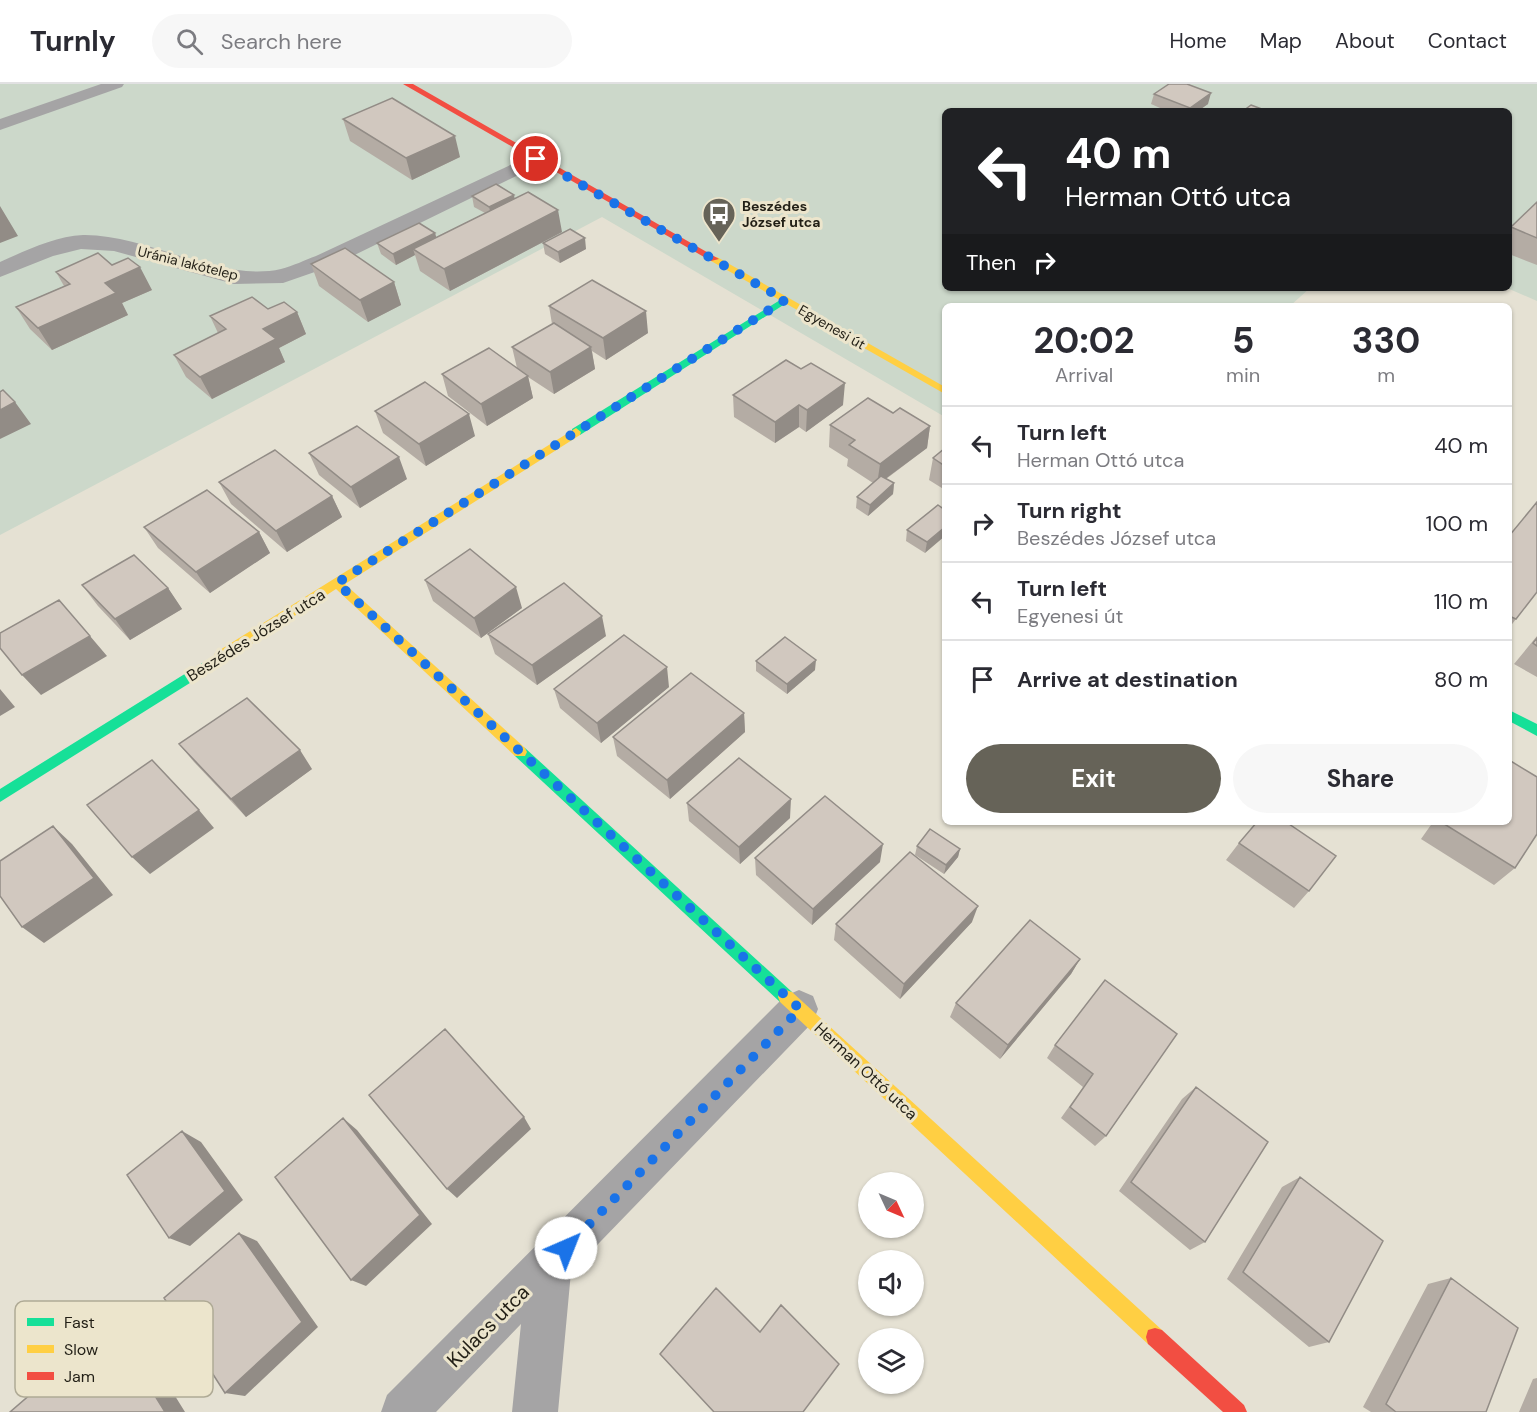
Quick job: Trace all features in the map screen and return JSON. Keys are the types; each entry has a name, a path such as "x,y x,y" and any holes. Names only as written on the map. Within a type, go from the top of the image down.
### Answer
{"street":[{"name":"Egyenesi út","path":"407,84 942,389"},
{"name":"Uránia lakótelep","path":"0,270 45,251 81,242 115,244 234,277 283,276 324,261 536,159"},
{"name":"Beszédes József utca","path":"0,796 785,300"},
{"name":"Herman Ottó utca","path":"337,583 1237,1412"},
{"path":"1512,717 1537,731"},
{"name":"Kulacs utca","path":"404,1412 800,1009"},
{"path":"535,1412 550,1264"}],"lane":[{"path":"0,126 116,84"}],"green space":[{"path":"0,84 1537,84 1537,301 1512,290 1512,108 942,108 942,291 1307,291 1293,303 942,303 942,415 602,217 0,535"}],"building":[{"path":"1169,84 1187,84 1211,93 1190,108 1154,94"},
{"path":"392,98 455,136 406,158 343,119"},
{"path":"496,184 514,195 489,207 472,196"},
{"path":"528,192 558,210 444,269 413,249"},
{"path":"1537,202 1537,238 1512,226"},
{"path":"419,223 435,233 393,254 377,243"},
{"path":"570,229 585,238 558,252 543,243"},
{"path":"345,248 394,282 360,300 311,264"},
{"path":"98,253 112,265 128,258 140,267 105,283 116,293 38,328 16,307 70,284 56,272"},
{"path":"592,280 646,311 603,338 549,306"},
{"path":"252,297 268,309 284,302 297,312 263,329 276,339 200,377 174,355 226,329 210,316"},
{"path":"554,323 591,347 550,372 512,347"},
{"path":"489,348 528,376 481,404 442,374"},
{"path":"786,360 801,369 811,363 845,383 807,410 799,405 775,422 733,395"},
{"path":"425,382 469,414 419,444 375,411"},
{"path":"3,390 15,402 0,410 0,392"},
{"path":"868,398 893,413 900,408 930,426 880,464 849,445 855,440 830,425"},
{"path":"357,426 399,457 351,487 309,453"},
{"path":"275,450 332,496 276,531 219,482"},
{"path":"942,450 942,464 933,458"},
{"path":"881,476 894,483 870,505 857,497"},
{"path":"207,490 259,532 196,572 144,527"},
{"path":"1537,502 1537,592 1516,619 1512,617 1512,532"},
{"path":"938,505 942,508 942,530 927,542 907,530"},
{"path":"470,549 516,587 474,618 425,580"},
{"path":"134,555 168,588 115,619 82,585"},
{"path":"564,583 602,616 532,665 488,634"},
{"path":"59,600 90,636 22,675 0,648 0,633"},
{"path":"624,635 667,667 597,723 554,689"},
{"path":"785,637 816,660 787,684 756,661"},
{"path":"691,673 744,713 667,780 613,737"},
{"path":"247,698 300,750 231,799 179,744"},
{"path":"739,758 791,799 739,847 687,803"},
{"path":"152,760 199,810 132,857 87,805"},
{"path":"1512,762 1537,777 1537,834 1515,868 1446,825 1512,825"},
{"path":"825,796 883,844 813,909 755,858"},
{"path":"1254,825 1290,825 1336,856 1309,891 1239,843"},
{"path":"53,826 94,878 22,927 0,896 0,861"},
{"path":"930,829 960,849 946,865 917,846"},
{"path":"910,852 978,906 904,984 836,924"},
{"path":"1030,920 1080,959 1008,1045 956,1003"},
{"path":"1105,980 1177,1034 1106,1136 1070,1107 1093,1074 1055,1045"},
{"path":"445,1029 524,1117 447,1189 369,1095"},
{"path":"1196,1087 1268,1142 1205,1242 1131,1182"},
{"path":"343,1118 420,1215 351,1280 275,1177"},
{"path":"182,1131 225,1191 169,1238 127,1175"},
{"path":"1300,1177 1383,1241 1329,1342 1243,1272"},
{"path":"239,1233 302,1322 225,1393 213,1374 213,1301 166,1301 164,1298"},
{"path":"1451,1278 1518,1328 1486,1412 1396,1412 1386,1404"},
{"path":"716,1288 760,1332 781,1305 839,1364 803,1412 714,1412 660,1354"},
{"path":"27,1397 156,1397 165,1412 10,1412"}],"traffic: fast":[{"path":"576,432 785,300"},
{"path":"0,796 220,657"},
{"path":"1512,717 1537,731"},
{"path":"520,752 786,997"}],"traffic: slow":[{"path":"714,259 942,389"},
{"path":"220,657 576,432"},
{"path":"337,583 520,752"},
{"path":"786,997 1155,1337"}],"traffic: jam":[{"path":"407,84 714,259"},
{"path":"1155,1337 1237,1412"}],"place":[{"name":"Beszédes József utca","path":"719,243"}],"route":[{"path":"536,159 785,300 337,583 800,1009 566,1248"}]}
